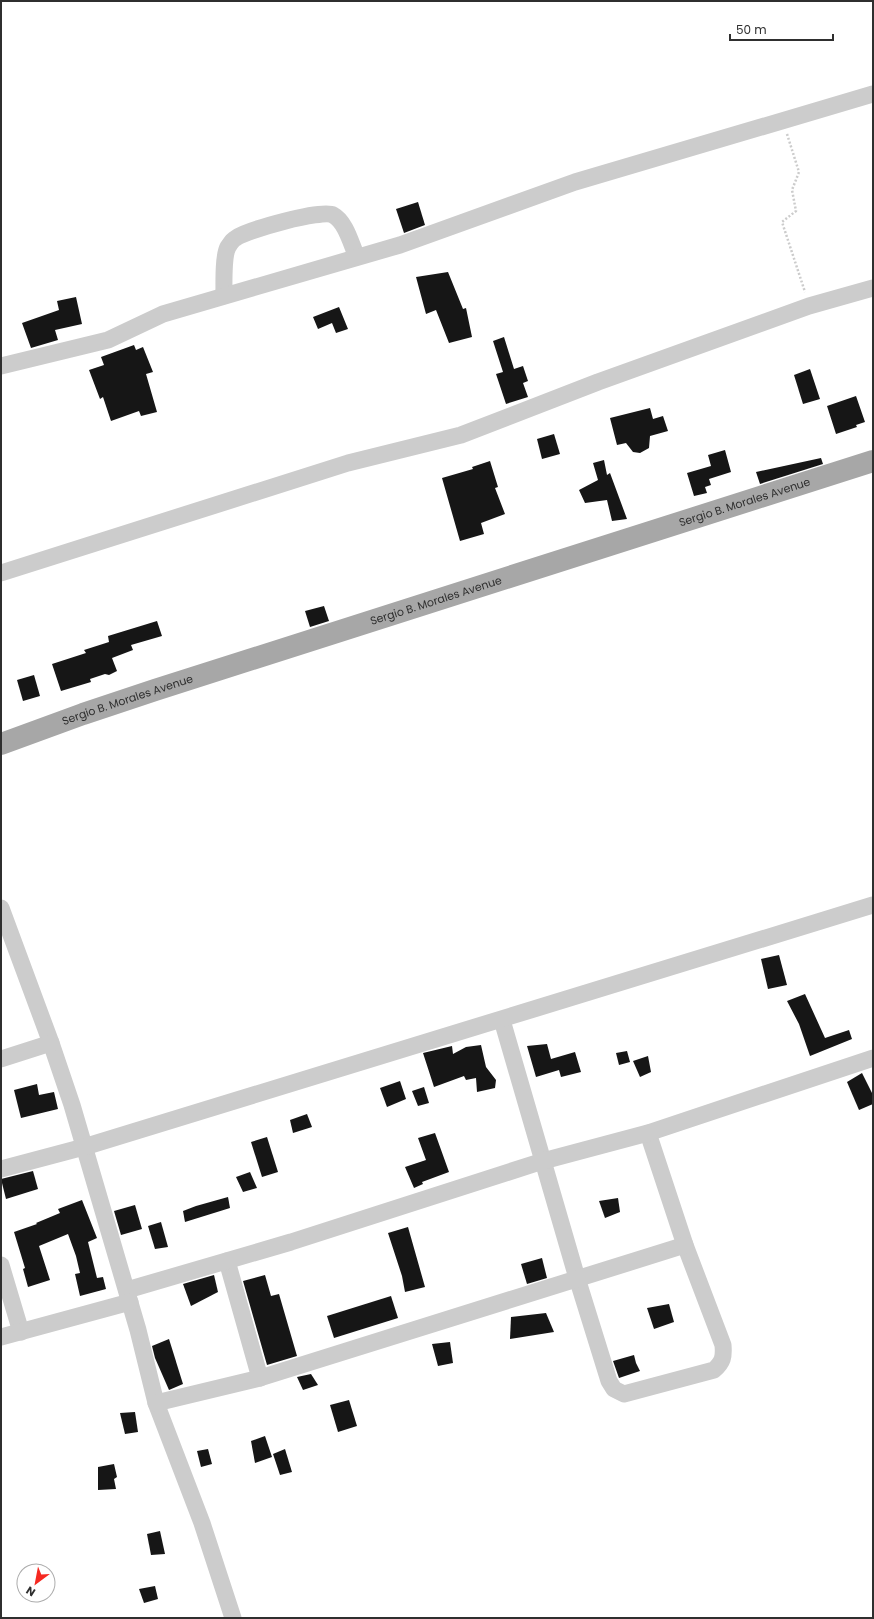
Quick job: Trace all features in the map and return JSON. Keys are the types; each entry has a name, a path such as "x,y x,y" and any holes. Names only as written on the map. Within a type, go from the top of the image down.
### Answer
{"main road":[{"name":"Sergio B. Morales Avenue","path":"1,744 176,683 873,461"}],"street":[{"path":"1,366 108,340 163,314 400,244 575,182 873,94"},
{"path":"224,296 227,249 236,237 261,228 317,214 328,213 335,216 340,221 357,257"},
{"path":"1,573 348,463 461,435 598,382 809,306 873,288"},
{"path":"1,1169 84,1147 873,905"},
{"path":"1,908 51,1043 84,1147 128,1296 156,1403 202,1523 233,1618"},
{"path":"502,1020 577,1278 609,1381 614,1388 624,1394 714,1370 721,1364 724,1356 723,1345 685,1245 648,1134"},
{"path":"1,1059 51,1043"},
{"path":"1,1337 22,1332 128,1296 227,1260 298,1240 543,1161 648,1134 873,1058"},
{"path":"156,1403 260,1378 685,1245"},
{"path":"227,1260 260,1378"},
{"path":"1,1265 22,1332"}],"path":[{"path":"783,120 799,172 792,190 796,211 782,222 809,306"}],"building":[{"path":"418,202 425,225 404,233 396,209"},
{"path":"448,272 463,309 466,308 472,337 449,343 436,310 426,314 416,277"},
{"path":"76,297 82,324 55,330 58,340 31,348 22,323 59,310 57,301"},
{"path":"339,307 348,329 336,333 332,323 318,329 313,317"},
{"path":"504,337 514,369 523,366 528,381 523,383 528,397 506,404 496,374 503,372 493,341"},
{"path":"134,345 136,350 143,347 153,372 146,374 157,412 141,416 139,411 111,421 103,397 100,399 89,370 104,365 101,357"},
{"path":"810,369 820,399 803,404 794,375"},
{"path":"856,396 865,422 856,425 857,427 836,434 827,406"},
{"path":"650,408 653,419 663,416 668,431 650,436 649,448 640,453 633,452 626,443 617,445 610,418"},
{"path":"554,434 560,454 542,459 537,439"},
{"path":"725,450 731,472 709,479 711,485 705,487 707,493 694,496 687,473 711,466 708,455"},
{"path":"821,458 823,464 760,484 756,472"},
{"path":"604,460 607,475 610,473 627,519 612,521 607,500 585,503 579,490 598,480 593,463"},
{"path":"490,461 498,487 495,488 505,514 481,523 484,534 460,541 442,478 473,469 472,467"},
{"path":"324,606 329,621 310,627 305,611"},
{"path":"157,621 162,636 131,645 133,650 112,658 117,671 109,675 105,674 90,679 91,682 61,691 52,664 86,653 84,650 109,642 108,636"},
{"path":"34,675 40,696 23,701 17,680"},
{"path":"779,955 787,985 768,989 761,959"},
{"path":"805,994 825,1038 849,1030 852,1039 810,1056 799,1024 787,1001"},
{"path":"547,1044 551,1059 575,1052 581,1072 561,1077 559,1070 536,1077 527,1046"},
{"path":"481,1045 486,1067 496,1080 495,1088 477,1092 476,1078 466,1080 464,1076 434,1087 423,1053 452,1046 453,1054 466,1047"},
{"path":"627,1051 630,1062 619,1065 616,1053"},
{"path":"648,1056 651,1072 640,1077 633,1061"},
{"path":"862,1073 873,1095 873,1104 859,1110 847,1082"},
{"path":"400,1081 406,1099 387,1107 380,1088"},
{"path":"37,1084 39,1095 54,1092 58,1109 21,1118 14,1090"},
{"path":"424,1087 429,1103 418,1106 412,1091"},
{"path":"307,1114 312,1127 293,1133 290,1120"},
{"path":"435,1133 449,1172 422,1182 423,1184 414,1188 405,1167 426,1160 418,1138"},
{"path":"267,1137 278,1172 262,1177 251,1142"},
{"path":"33,1171 38,1189 6,1199 1,1179"},
{"path":"250,1172 257,1188 243,1192 236,1177"},
{"path":"228,1197 230,1208 185,1222 183,1211"},
{"path":"618,1198 620,1212 605,1218 599,1201"},
{"path":"82,1200 97,1238 88,1242 97,1278 103,1277 106,1289 80,1296 75,1274 80,1273 68,1234 39,1246 50,1280 28,1287 23,1269 25,1268 14,1232 37,1224 36,1223 60,1213 58,1209"},
{"path":"135,1205 142,1229 121,1235 114,1211"},
{"path":"161,1222 168,1247 155,1249 148,1226"},
{"path":"408,1227 425,1287 405,1292 402,1276 388,1233"},
{"path":"542,1258 547,1278 527,1284 521,1264"},
{"path":"214,1275 218,1292 191,1306 183,1284"},
{"path":"265,1275 271,1296 279,1294 297,1356 267,1365 243,1281"},
{"path":"391,1296 398,1318 334,1338 327,1316"},
{"path":"669,1304 674,1322 654,1329 647,1308"},
{"path":"546,1313 554,1332 510,1339 511,1317"},
{"path":"169,1339 183,1384 169,1390 155,1358 152,1346"},
{"path":"450,1342 453,1363 438,1366 432,1344"},
{"path":"634,1355 640,1371 619,1378 613,1361"},
{"path":"311,1374 318,1385 303,1390 297,1377"},
{"path":"349,1400 357,1426 338,1432 330,1405"},
{"path":"135,1412 138,1432 125,1434 120,1413"},
{"path":"265,1436 272,1457 255,1463 251,1441"},
{"path":"208,1449 212,1464 201,1467 197,1451"},
{"path":"285,1449 292,1472 280,1475 273,1454"},
{"path":"114,1464 117,1477 114,1479 116,1489 98,1490 98,1467"},
{"path":"160,1531 165,1554 151,1555 147,1534"},
{"path":"155,1586 158,1599 144,1603 139,1589"}]}
